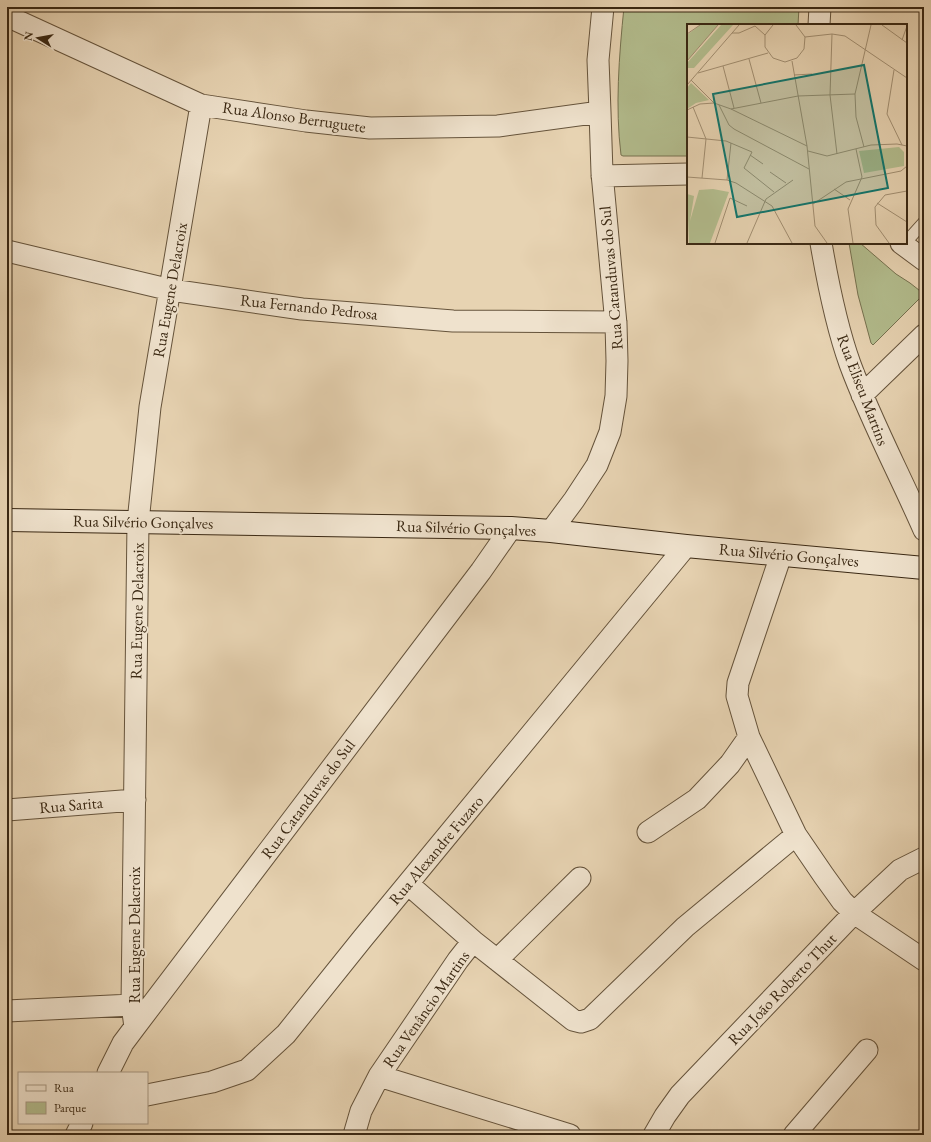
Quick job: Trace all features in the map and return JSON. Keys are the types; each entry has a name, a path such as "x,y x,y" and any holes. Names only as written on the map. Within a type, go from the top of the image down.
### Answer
{"street":[{"name":"Rua Catanduvas do Sul","path":"551,531 597,465 610,432 616,396 616,322 602,176 598,60 603,7"},
{"path":"819,24 820,7"},
{"name":"Rua Alonso Berruguete","path":"7,16 201,105 306,121 370,128 498,126 600,112"},
{"name":"Rua Eugene Delacroix","path":"135,1027 132,1005 138,522 150,407 201,105"},
{"path":"602,176 687,174"},
{"name":"Rua Eliseu Martins","path":"821,244 831,299 849,362 870,414 924,530"},
{"path":"905,244 924,260"},
{"name":"Rua Fernando Pedrosa","path":"7,251 170,290 302,309 453,321 616,322"},
{"path":"862,395 924,334"},
{"name":"Rua Silvério Gonçalves","path":"7,520 511,528 924,568"},
{"name":"Rua Catanduvas do Sul","path":"109,1072 124,1043 135,1027 481,571 511,528"},
{"name":"Rua Alexandre Fuzaro","path":"148,1095 212,1082 247,1070 286,1034 686,546"},
{"path":"781,555 738,683 737,696 749,738 796,835 842,901 854,913 924,960"},
{"path":"648,832 697,799 730,764 749,738"},
{"name":"Rua Sarita","path":"7,810 135,800"},
{"name":"Rua Venâncio Martins","path":"354,1135 361,1111 379,1076 458,960 474,941 573,1020 581,1022 590,1019 685,926 796,835"},
{"name":"Rua João Roberto Thut","path":"654,1135 680,1095 854,913 900,870 924,858"},
{"path":"497,960 580,878"},
{"path":"408,884 474,941"},
{"path":"7,1011 132,1005"},
{"path":"794,1135 867,1050"},
{"path":"379,1076 570,1135"},
{"path":"76,1135 82,1124"}],"lane":[{"path":"907,240 924,222"}],"green space":[{"path":"624,7 799,7 798,24 687,24 687,156 621,155 618,119 619,63"},
{"path":"849,244 861,244 896,274 924,294 873,345 871,343 858,295"}]}
